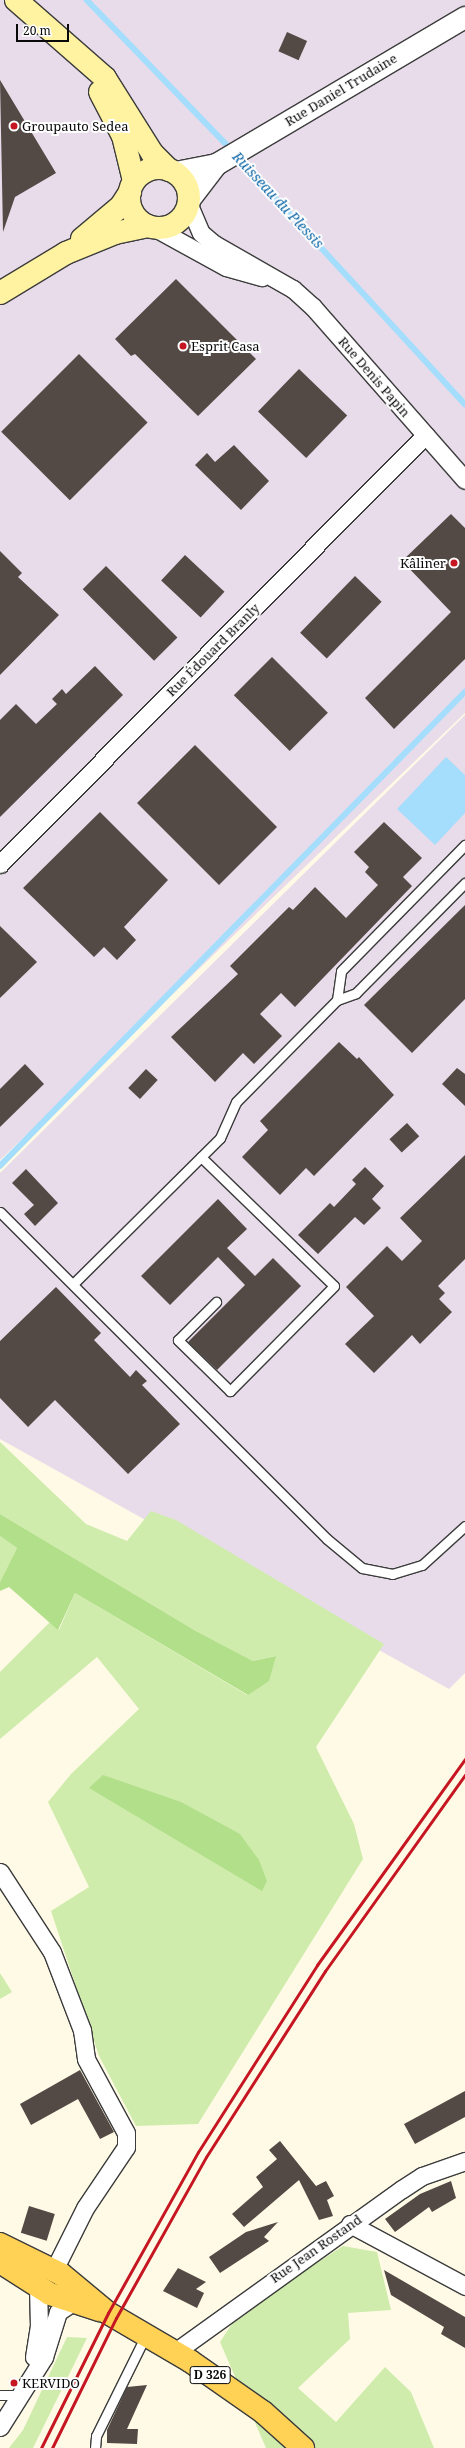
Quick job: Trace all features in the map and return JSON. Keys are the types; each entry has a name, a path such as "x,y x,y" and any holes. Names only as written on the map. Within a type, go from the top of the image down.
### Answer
{"main road":[{"path":"0,293 66,253 115,233 180,221 189,202 186,184 152,153 105,78 66,46 16,0"},
{"path":"66,46 114,116 132,186 134,216 151,227"},
{"path":"66,253 121,206 132,186 150,169 172,171"},
{"name":"D 326","path":"0,2244 57,2272 108,2313 174,2352 263,2412 303,2448"},
{"name":"D 326","path":"0,2262 38,2287 73,2302 108,2313"}],"street":[{"name":"Rue Daniel Trudaine","path":"172,171 216,164 465,17"},
{"name":"Rue Daniel Trudaine","path":"189,202 216,164"},
{"name":"Rue Denis Papin","path":"189,202 201,232 214,244 277,280 313,307 465,480"},
{"name":"Rue Denis Papin","path":"151,227 226,267 277,280"},
{"name":"Rue Édouard Branly","path":"0,864 425,435"},
{"path":"0,1872 52,1952 82,2030 86,2058 126,2133 126,2147 85,2208 57,2272"},
{"name":"Rue Jean Rostand","path":"174,2352 350,2224 422,2176 465,2161"},
{"path":"350,2224 465,2286"},
{"path":"24,2391 39,2328 38,2287"},
{"path":"0,2427 44,2357 58,2312 73,2302"}],"lane":[{"path":"337,1000 341,971 465,845"},
{"path":"73,1284 220,1138 236,1102 337,1000 356,993 465,882"},
{"path":"201,1157 334,1286 230,1391 178,1340 216,1302"},
{"path":"0,1212 326,1539 362,1568 392,1574 422,1566 465,1526"},
{"path":"38,2287 57,2272"},
{"path":"95,2448 96,2436 146,2335"},
{"path":"0,2395 24,2391"}],"shaded area":[{"path":"0,0 465,0 465,713 0,1160"},
{"path":"465,715 465,1673 449,1689 0,1439 0,1173"}],"green space":[{"path":"0,1442 86,1524 127,1541 151,1511 176,1520 384,1644 316,1747 354,1824 363,1859 198,2124 136,2126 99,2056 51,1911 89,1887 48,1802 71,1774 139,1709 97,1657 0,1739 0,1672 50,1622 59,1630 75,1593 247,1695 275,1656 253,1661 196,1631 0,1514"},
{"path":"0,1514 196,1631 253,1661 276,1656 269,1681 248,1695 75,1593 58,1630 9,1587 0,1591 0,1582 17,1548 0,1536"},
{"path":"0,1536 17,1548 0,1582"},
{"path":"103,1775 181,1802 240,1834 259,1860 267,1881 262,1891 89,1788"},
{"path":"0,1973 12,1992 0,1999"},
{"path":"343,2246 377,2252 391,2310 348,2313 350,2339 298,2388 336,2422 385,2367 411,2392 434,2448 266,2448 220,2342 239,2313"},
{"path":"67,2337 87,2338 33,2448 9,2448 23,2430"}],"water":[{"path":"446,757 465,775 465,813 435,845 397,809"}],"building":[{"path":"287,32 307,41 299,60 278,51"},
{"name":"Groupauto Sedea","path":"0,80 56,173 15,197 3,232"},
{"name":"Esprit Casa","path":"176,279 256,359 198,416 135,354 131,356 115,339"},
{"path":"79,354 148,423 70,500 1,432"},
{"path":"299,369 347,416 306,458 258,411"},
{"path":"234,445 269,481 241,510 195,465 207,453 215,462"},
{"path":"451,514 465,528 465,659 394,729 365,698 451,612 402,561"},
{"path":"0,551 22,573 18,577 59,615 0,675"},
{"path":"185,555 224,592 201,617 161,581"},
{"path":"106,566 177,637 154,661 83,589"},
{"path":"355,576 382,602 327,659 300,633"},
{"path":"272,657 328,713 290,751 234,695"},
{"path":"95,666 123,695 0,817 0,720 16,704 36,724 57,704 52,699 62,689 66,694"},
{"path":"195,745 277,827 219,885 137,803"},
{"path":"100,812 168,880 124,927 136,940 117,960 104,947 94,957 23,888"},
{"path":"384,822 422,858 403,877 412,886 295,1007 281,993 260,1014 282,1036 254,1064 243,1053 215,1082 171,1037 238,974 230,966 289,907 293,910 315,887 346,918 378,885 365,872 369,867 354,852"},
{"path":"465,905 465,999 412,1053 364,1005"},
{"path":"0,926 37,962 0,998"},
{"path":"339,1042 357,1059 359,1057 394,1095 314,1176 306,1168 280,1195 242,1157 268,1130 260,1121"},
{"path":"25,1064 44,1084 0,1127 0,1089"},
{"path":"457,1068 465,1074 465,1106 442,1084"},
{"path":"146,1069 158,1080 140,1099 128,1088"},
{"path":"407,1123 419,1136 402,1153 389,1139"},
{"path":"465,1155 465,1259 438,1286 445,1293 439,1299 452,1312 420,1344 412,1335 374,1373 345,1344 374,1316 346,1287 387,1246 402,1261 422,1241 400,1218"},
{"path":"365,1167 384,1186 372,1199 381,1208 364,1225 355,1217 318,1254 298,1235 330,1203 334,1207 356,1184 352,1180"},
{"path":"26,1169 58,1203 35,1226 24,1214 34,1205 12,1183"},
{"path":"218,1199 247,1229 227,1248 255,1276 273,1258 301,1286 217,1370 188,1342 245,1285 218,1257 170,1305 141,1276"},
{"path":"56,1287 101,1333 94,1340 130,1377 136,1370 147,1381 142,1385 180,1424 128,1474 55,1400 28,1427 0,1398 0,1341"},
{"path":"80,2070 114,2132 100,2139 78,2099 31,2125 20,2104"},
{"path":"465,2091 465,2117 415,2144 404,2124"},
{"path":"280,2141 316,2186 326,2181 334,2196 327,2200 333,2216 319,2220 299,2180 244,2227 232,2214 263,2187 256,2177 277,2159 269,2150"},
{"path":"451,2181 456,2198 432,2212 429,2207 395,2232 385,2219 420,2194"},
{"path":"29,2206 55,2214 47,2241 21,2233"},
{"path":"278,2222 264,2237 269,2241 220,2273 209,2257 246,2232"},
{"path":"178,2268 206,2282 196,2289 204,2293 197,2308 163,2291"},
{"path":"384,2270 465,2317 465,2348 441,2334 444,2327 391,2295"},
{"path":"147,2385 127,2429 138,2429 137,2444 107,2443 107,2430 127,2387"}],"waterway":[{"name":"Ruisseau du Plessis","path":"87,0 231,149"},
{"name":"Ruisseau du Plessis","path":"237,156 465,404"},
{"path":"0,1166 465,692"}],"railway":[{"path":"41,2448 108,2313 198,2152 317,1965 465,1759"},
{"path":"52,2448 116,2318 206,2157 325,1971 465,1775"}],"place":[{"name":"Groupauto Sedea","path":"14,126"},
{"name":"Esprit Casa","path":"183,346"},
{"name":"Kâliner","path":"454,563"},
{"name":"KERVIDO","path":"14,2383"}]}
